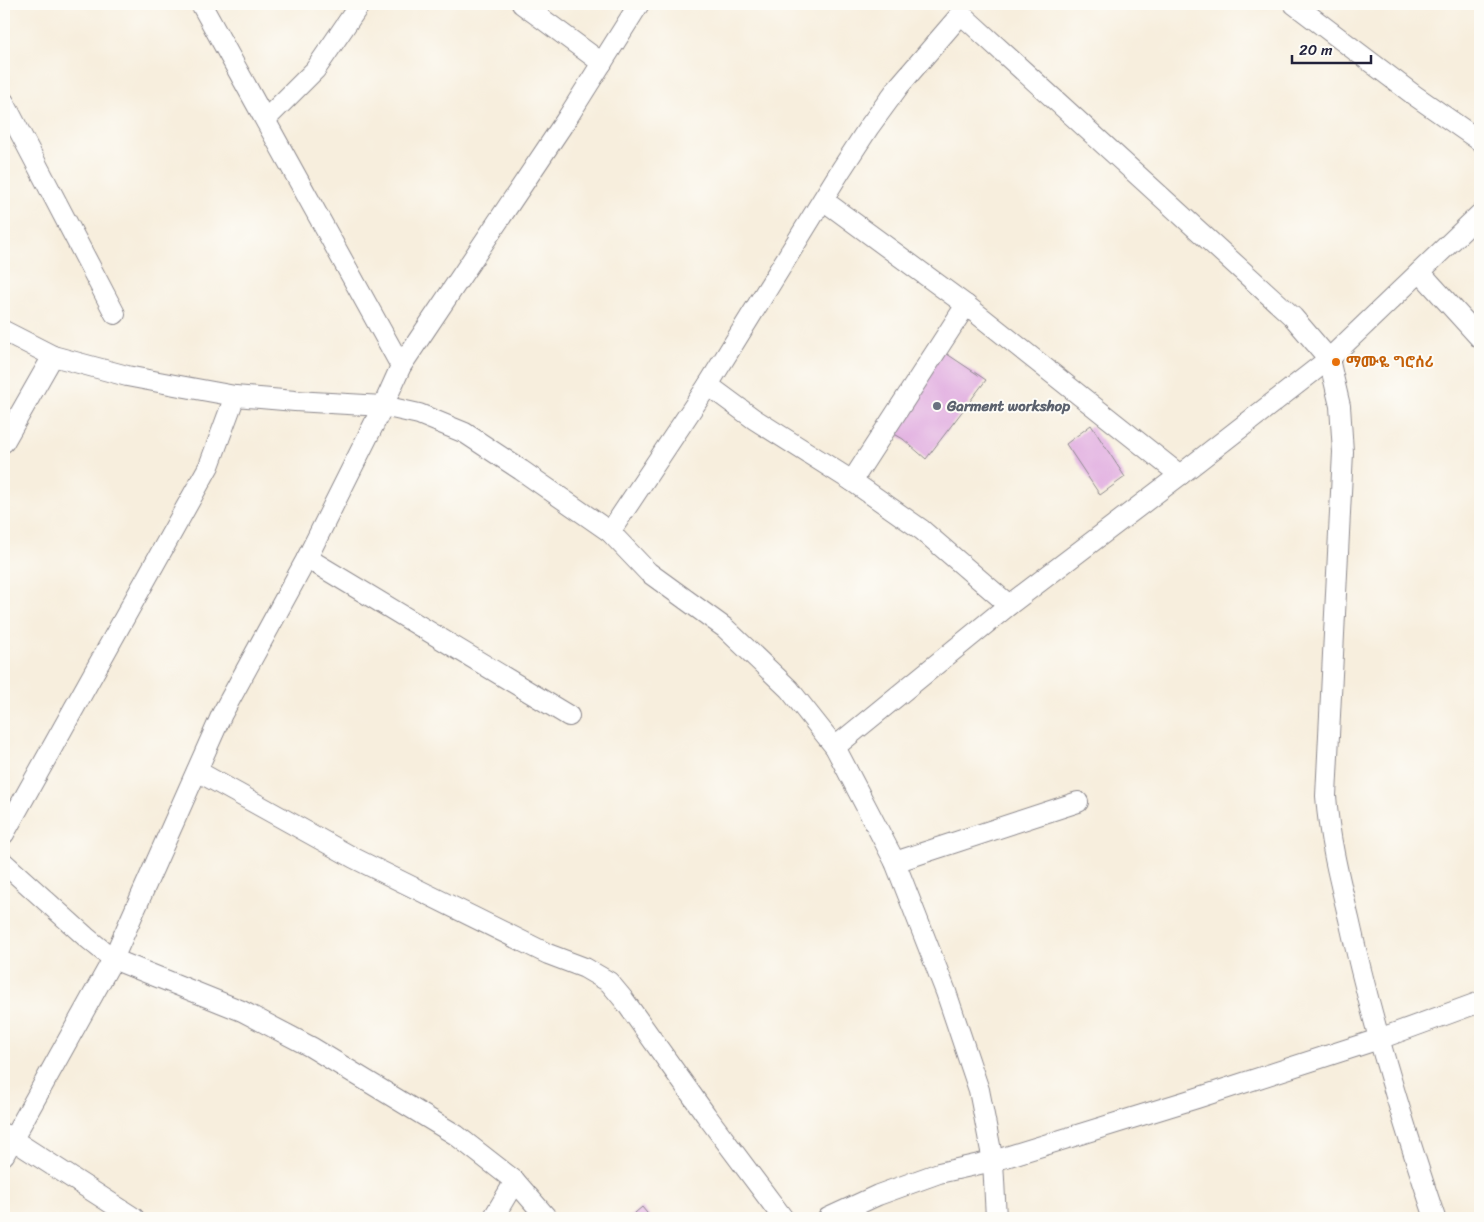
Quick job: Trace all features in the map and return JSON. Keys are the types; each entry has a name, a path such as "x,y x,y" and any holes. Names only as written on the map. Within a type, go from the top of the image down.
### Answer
{"street":[{"path":"201,4 401,366"},
{"path":"266,119 315,70 360,4"},
{"path":"522,4 602,63"},
{"path":"134,1218 7,1143 112,959 222,714 307,558 401,366 566,120 639,4"},
{"path":"1294,4 1414,95 1480,142"},
{"path":"610,532 708,385 869,126 955,9 1293,317 1330,359 1340,406 1343,452 1326,796 1328,828 1363,984 1414,1157 1435,1218"},
{"path":"4,102 115,314"},
{"path":"823,200 966,305 1180,475"},
{"path":"835,747 1009,605 1330,359 1480,214"},
{"path":"1420,272 1480,338"},
{"path":"852,481 966,305"},
{"path":"4,331 53,356 127,376 235,396 383,406 419,414 465,433 610,532 648,572 725,628 790,689 835,747 895,862 949,1001 979,1090 993,1161 996,1218"},
{"path":"4,442 53,356"},
{"path":"708,385 754,420 852,481 922,530 1009,605"},
{"path":"4,834 209,466 235,396"},
{"path":"307,558 569,716"},
{"path":"197,771 354,858 548,954 585,968 609,982 783,1218"},
{"path":"895,862 1078,802"},
{"path":"4,863 112,959 242,1011 311,1047 456,1135 515,1181 547,1218"},
{"path":"828,1218 878,1195 939,1173 993,1161 1379,1039 1480,1002"},
{"path":"493,1218 515,1181"}],"building":[{"name":"Garment workshop","path":"941,350 986,380 926,459 903,439 891,432"},
{"path":"1091,425 1125,477 1100,495 1066,444"},
{"path":"642,1207 651,1218 629,1218"}],"place":[{"name":"ማሙዬ ግሮሰሪ","path":"1336,362"},
{"name":"Garment workshop","path":"937,406"}]}
